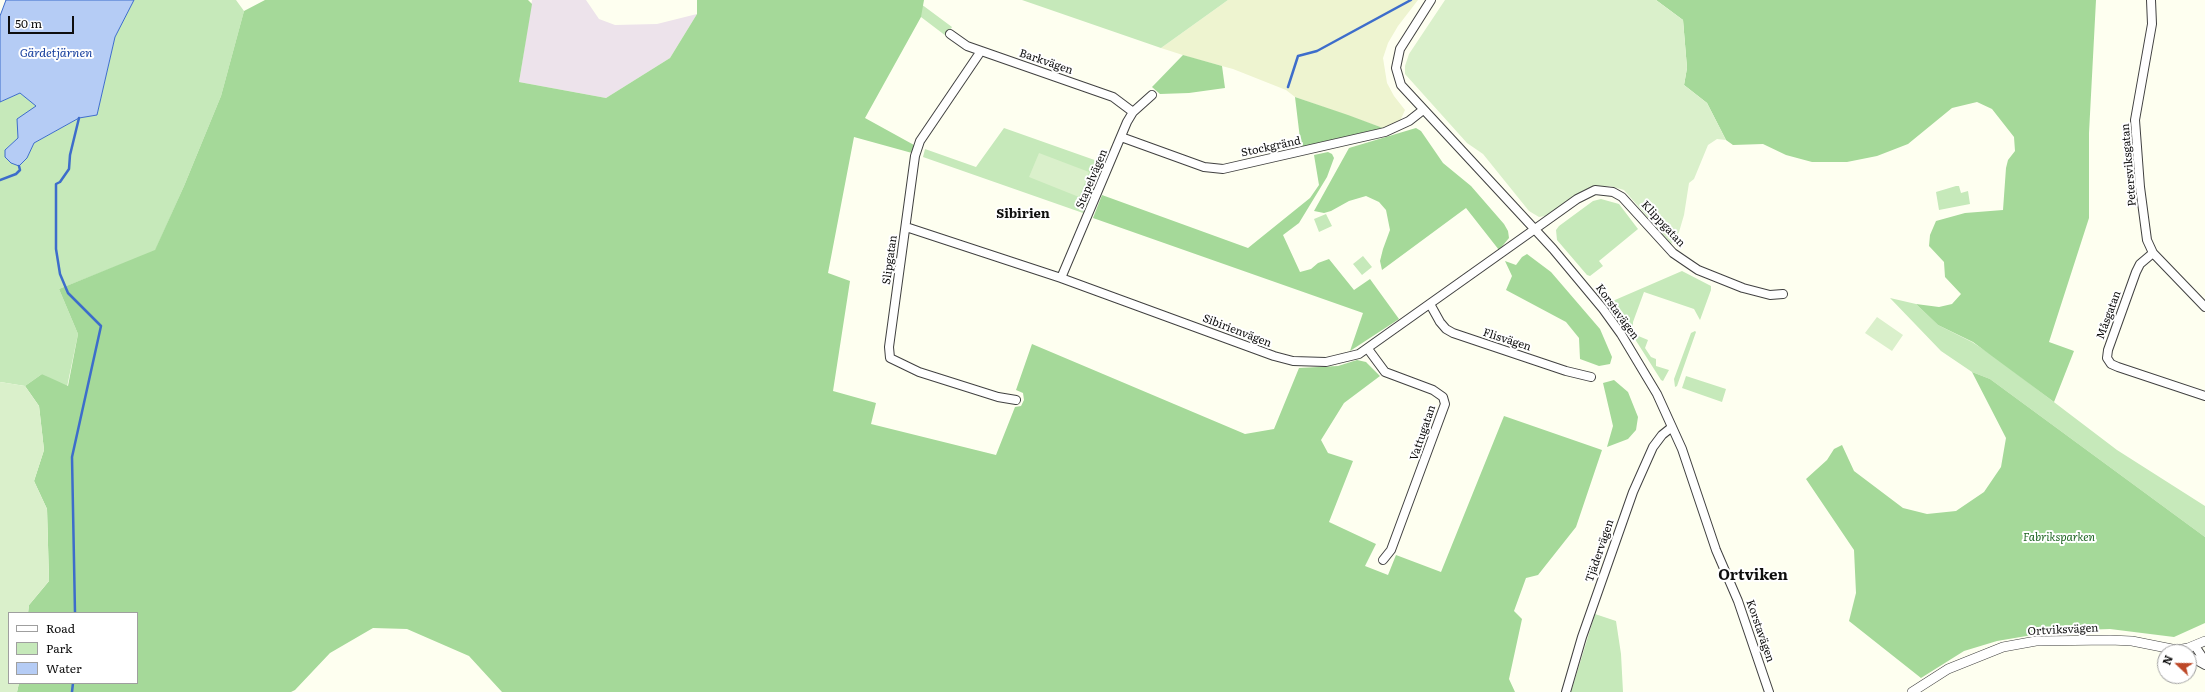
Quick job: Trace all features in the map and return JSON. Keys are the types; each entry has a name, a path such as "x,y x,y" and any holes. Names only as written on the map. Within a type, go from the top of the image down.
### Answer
{"street":[{"name":"Korstavägen","path":"1431,0 1400,49 1396,68 1401,85 1535,228 1585,287 1621,334 1657,394 1672,427 1716,550 1738,601 1769,692"},
{"name":"Petersviksgatan","path":"2151,0 2152,24 2135,120 2147,240 2153,253 2205,307"},
{"name":"Barkvägen","path":"950,34 967,46 1113,97 1133,112"},
{"name":"Slipgatan","path":"981,51 920,141 915,156 889,347 890,358 919,372 998,397 1016,400"},
{"name":"Stapelvägen","path":"1061,278 1133,112 1152,95"},
{"name":"Stockgränd","path":"1121,137 1204,166 1224,169 1385,132 1409,121 1423,110"},
{"name":"Klippgatan","path":"1535,228 1577,199 1595,190 1613,192 1622,197 1633,207 1673,253 1698,270 1743,288 1770,295 1783,294"},
{"name":"Sibirienvägen","path":"906,227 1061,278 1274,356 1293,361 1312,363 1342,359 1359,354 1535,228"},
{"name":"Måsgatan","path":"2153,253 2143,261 2136,272 2108,350 2107,358 2111,364 2118,367 2205,396"},
{"name":"Flisvägen","path":"1430,304 1440,322 1452,333 1566,371 1591,377"},
{"name":"Vattugatan","path":"1368,348 1386,372 1434,390 1443,397 1445,404 1393,543 1383,560"},
{"name":"Tjädervägen","path":"1566,692 1582,637 1633,492 1653,447 1662,435 1672,427"},
{"name":"Ortviksvägen","path":"1912,692 1948,669 2003,647 2036,642 2132,641 2157,646"},
{"path":"2197,649 2205,661"}],"shaded area":[{"path":"532,0 586,0 599,19 615,25 657,24 697,14 670,58 606,98 519,82"}],"green space":[{"path":"134,0 236,0 244,11 221,96 184,186 155,251 59,289 78,334 67,387 42,374 25,386 0,382 0,102 20,93 37,106 18,138 5,150 27,158 34,143 79,118 97,115 115,37"},
{"path":"265,0 528,0 532,4 519,82 606,98 670,58 697,14 697,0 924,0 921,17 865,118 914,145 912,153 854,137 828,273 850,281 833,391 876,403 871,424 996,455 1015,407 1021,406 1024,400 1023,393 1016,390 1032,344 1245,434 1274,429 1299,368 1338,366 1357,360 1366,362 1380,376 1344,403 1321,440 1328,453 1353,461 1329,522 1376,544 1365,566 1388,575 1396,555 1441,572 1504,416 1602,450 1576,527 1538,575 1526,578 1514,611 1522,619 1509,679 1515,692 502,692 469,656 407,629 373,628 330,653 295,690 291,692 17,692 19,684 138,684 138,612 28,612 29,605 49,581 47,509 34,481 44,450 39,406 25,386 42,374 68,386 78,334 59,289 155,250 184,186 221,96 244,11"},
{"path":"1022,0 1228,0 1161,48"},
{"path":"1228,0 1418,0 1398,26 1388,43 1383,58 1387,83 1394,96 1405,110 1400,121 1383,128 1295,97 1286,90 1233,69 1161,48"},
{"path":"1445,0 1656,0 1683,20 1687,68 1684,85 1707,103 1726,140 1717,139 1708,145 1694,179 1689,183 1684,215 1679,232 1671,244 1624,190 1610,186 1597,186 1584,190 1550,215 1539,217 1529,211 1483,154 1467,143 1405,74 1405,66 1409,54"},
{"path":"1656,0 2096,0 2089,133 2089,218 2049,342 2074,351 2054,402 1973,342 1938,325 1916,304 1939,307 1952,304 1961,294 1945,277 1944,262 1929,246 1930,235 1936,221 1965,213 2003,210 2006,168 2008,160 2015,151 2014,137 1992,109 1977,102 1952,108 1908,144 1877,156 1847,162 1812,162 1786,155 1763,144 1733,145 1726,140 1707,103 1684,85 1687,68 1683,20"},
{"path":"921,4 952,27 946,36 921,17"},
{"path":"1183,55 1222,66 1225,88 1189,93 1160,94 1152,87"},
{"path":"1295,97 1348,115 1383,128 1301,147"},
{"path":"1004,128 1103,163 1083,213 923,157 925,149 976,167"},
{"path":"1416,128 1421,131 1443,163 1471,186 1504,224 1508,231 1509,238 1499,250 1466,208 1382,270 1380,261 1390,230 1386,210 1379,202 1366,196 1349,201 1331,211 1324,213 1314,211 1349,148"},
{"path":"1328,152 1332,154 1334,158 1327,177 1299,223 1283,235 1300,272 1311,269 1318,263 1329,259 1354,290 1370,279 1399,319 1350,351 1363,313 1093,218 1102,195 1248,248 1310,198 1319,185 1314,155"},
{"path":"1039,153 1089,172 1079,197 1029,177"},
{"path":"1959,186 1961,193 1968,191 1970,204 1939,210 1936,192"},
{"path":"1601,199 1619,204 1638,229 1599,261 1603,266 1590,276 1587,275 1557,240 1556,230 1559,226 1593,201"},
{"path":"1326,214 1332,226 1319,232 1314,219"},
{"path":"1527,254 1551,272 1600,329 1612,357 1610,364 1599,366 1580,359 1579,338 1566,322 1506,290 1512,276 1505,261 1516,265 1522,257"},
{"path":"1363,256 1372,267 1362,275 1353,264"},
{"path":"1682,271 1711,286 1711,290 1700,320 1694,309 1644,292 1633,322 1633,330 1636,335 1648,340 1645,348 1651,357 1656,359 1656,366 1669,370 1663,381 1633,336 1608,303"},
{"path":"1890,298 1916,304 1938,325 1972,342 1992,355 2117,450 2205,506 2205,537 1990,379 1972,372 1941,351"},
{"path":"1877,317 1903,335 1892,351 1865,333"},
{"path":"1696,332 1677,386 1675,387 1674,379 1691,333"},
{"name":"Fabriksparken","path":"1972,372 1990,379 2205,537 2205,623 2174,637 2110,629 2081,630 2076,626 2065,625 2050,632 1997,641 1964,651 1921,678 1849,621 1856,593 1854,550 1806,479 1827,460 1834,449 1842,445 1854,471 1903,508 1927,514 1956,511 1984,492 2001,467 2006,438"},
{"path":"1686,376 1726,389 1722,402 1682,388"},
{"path":"1614,380 1628,392 1638,417 1636,430 1628,439 1607,447 1613,426 1603,383"},
{"path":"0,382 25,386 39,406 44,450 34,481 47,509 49,581 29,605 28,612 8,612 8,684 19,684 17,692 0,692"},
{"path":"1595,614 1616,621 1621,654 1623,692 1571,692"}],"water":[{"name":"Gärdetjärnen","path":"6,0 134,0 115,37 97,115 79,118 34,143 27,158 19,166 11,163 5,157 5,150 18,138 17,119 36,106 20,93 0,102 0,16"}],"waterway":[{"path":"1288,87 1298,56 1317,51 1411,0"},
{"path":"75,612 72,457 101,326 68,293 60,274 56,249 56,184 60,182 69,169 70,155 79,118"},
{"path":"0,180 16,174 20,170 19,166"},
{"path":"72,692 73,684"}],"district":[{"name":"Sibirien","path":"1023,214"},
{"name":"Ortviken","path":"1753,576"}]}
